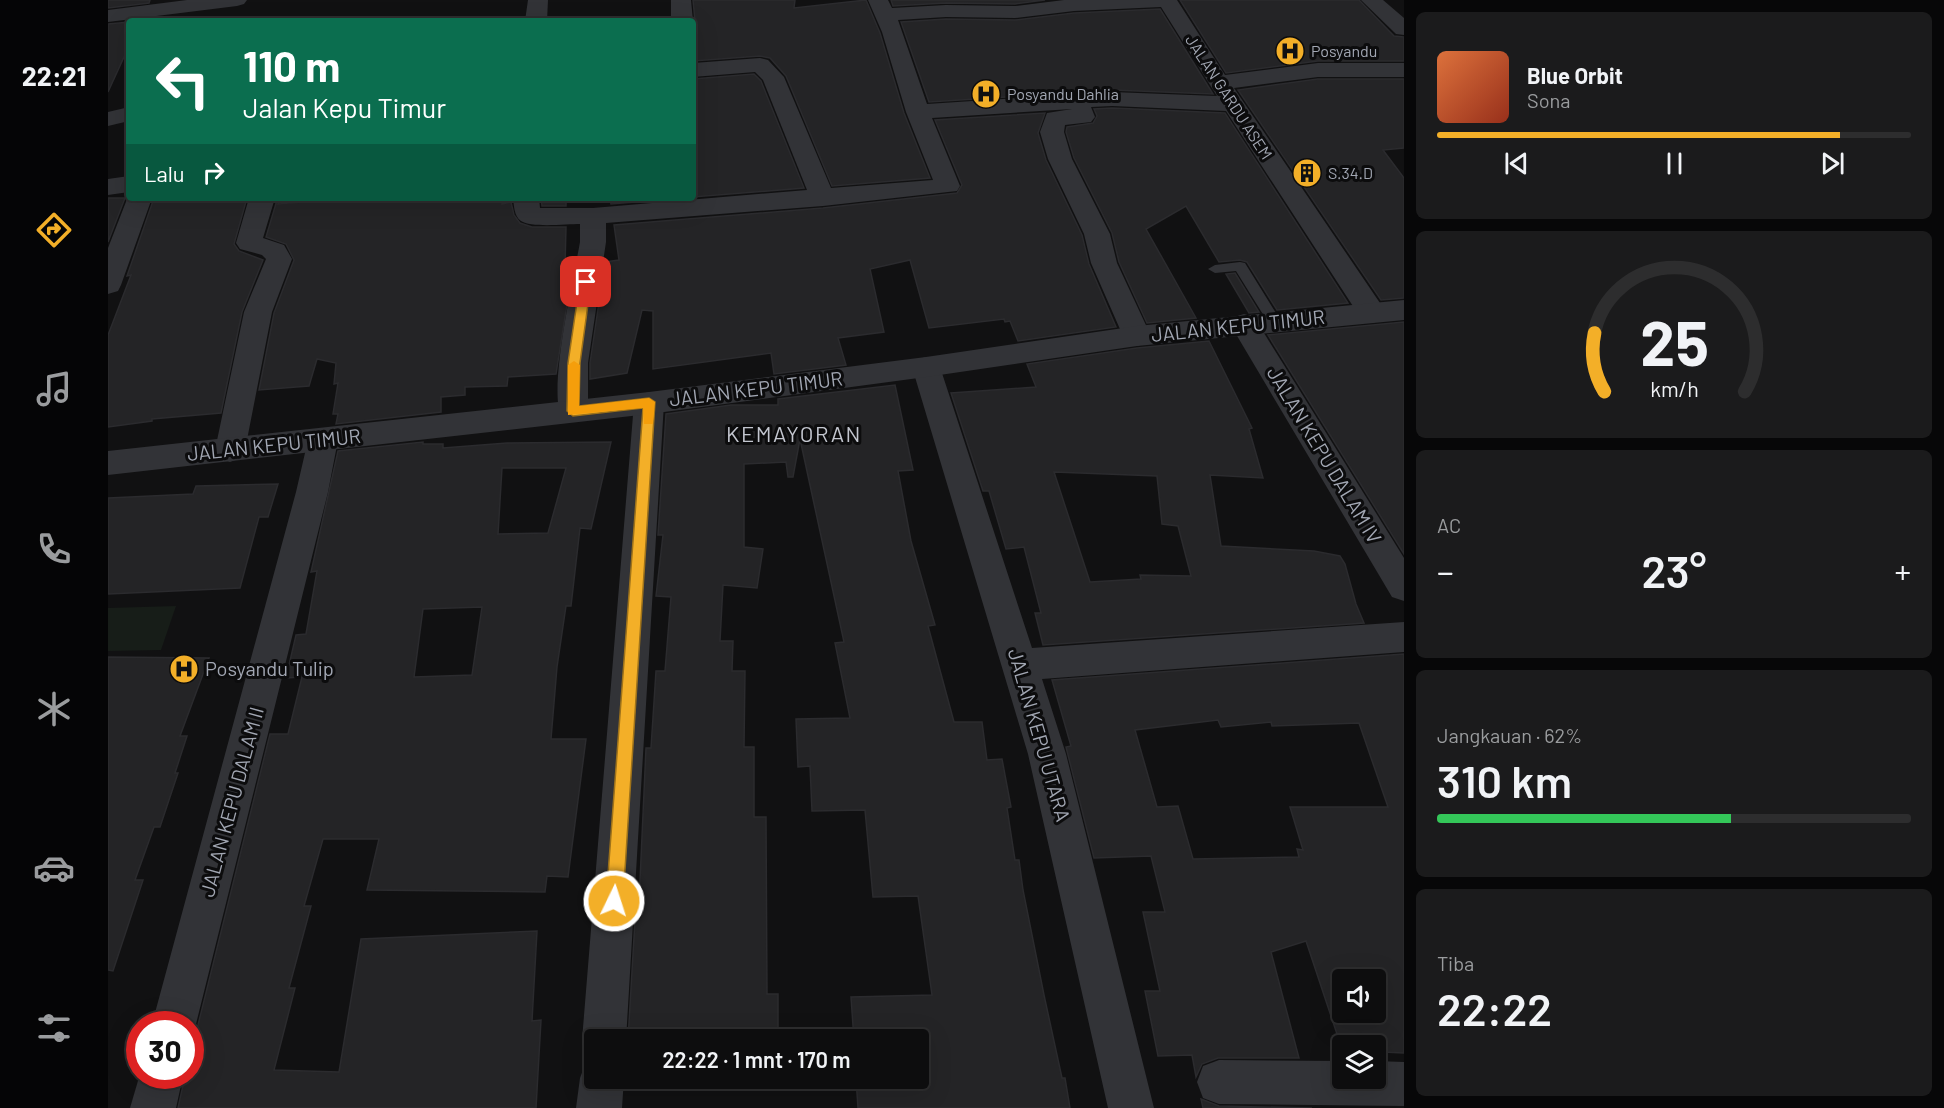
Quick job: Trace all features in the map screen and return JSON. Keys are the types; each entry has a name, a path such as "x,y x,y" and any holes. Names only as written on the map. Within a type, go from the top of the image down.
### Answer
{"street":[{"path":"108,16 183,10 237,0"},
{"path":"536,18 538,0"},
{"path":"681,0 682,18"},
{"path":"526,201 528,213 531,216 593,216 652,204 823,198 948,186 918,112 893,32 882,8 1015,12 1074,5 1167,0"},
{"name":"JALAN GARDU ASEM","path":"1167,0 1232,104 1372,313"},
{"path":"1371,0 1404,29"},
{"path":"696,70 753,65 766,68 773,77 823,198"},
{"path":"1219,83 1318,70 1404,70"},
{"path":"918,112 1112,99 1232,104"},
{"path":"1078,102 1084,116 1055,118 1052,132 1060,159 1097,234 1104,263 1137,336"},
{"path":"108,119 126,115"},
{"path":"108,188 126,185"},
{"path":"108,285 138,201"},
{"path":"230,450 258,312 279,259 276,250 249,243 261,201"},
{"path":"573,411 574,363 593,242 593,216"},
{"name":"JALAN KEPU TIMUR","path":"108,463 649,402 926,367 1137,336 1404,310"},
{"name":"JALAN KEPU DALAM IV","path":"1244,324 1404,587"},
{"name":"JALAN KEPU UTARA","path":"926,367 1050,765 1131,1108"},
{"path":"605,1029 649,402"},
{"name":"JALAN KEPU DALAM II","path":"177,1011 312,492 323,440"},
{"path":"1020,665 1404,637"},
{"path":"1219,1082 1404,1084"},
{"path":"153,1108 158,1089"},
{"path":"599,1108 601,1089"}],"lane":[{"path":"1215,269 1240,266 1274,321"}],"shaded area":[{"path":"176,606 161,650 108,651 108,608"}],"building":[{"path":"108,0 150,0 149,3 108,8"},
{"path":"693,0 795,0 794,8 866,0 880,33 904,113 930,178 832,186 786,76 770,58 760,56 696,61"},
{"path":"891,0 1045,0 1015,4 946,3 893,6"},
{"path":"1180,0 1359,0 1394,36 1404,37 1404,61 1318,61 1226,73"},
{"path":"1160,9 1213,94 1112,90 929,102 901,22 946,19 1015,20 1074,13"},
{"path":"126,22 126,53 108,92 108,24"},
{"path":"754,74 761,81 804,188 696,197 696,79"},
{"path":"1318,79 1404,79 1404,148 1383,150 1404,178 1404,298 1381,300 1238,90"},
{"path":"1094,109 1225,113 1348,303 1277,310 1247,262 1240,260 1219,262 1186,206 1146,229 1196,318 1147,323 1119,262 1112,233 1074,158 1066,132 1067,127 1093,123 1097,116"},
{"path":"1045,113 1038,133 1046,160 1082,235 1089,264 1116,327 1018,341 1010,321 1005,322 1004,319 929,328 910,260 870,269 884,332 838,338 846,365 774,374 771,353 653,369 653,311 642,310 627,373 590,379 590,363 605,262 619,260 614,225 823,208 957,193 962,185 935,120"},
{"path":"108,198 125,198 108,242"},
{"path":"153,201 246,201 234,244 239,251 263,260 242,312 221,413 152,419 152,421 108,427 108,335 131,275 127,276"},
{"path":"277,201 280,201 278,204 316,201 502,201 502,204 511,202 514,215 520,223 532,227 566,227 565,267 573,266 556,374 508,377 507,386 465,387 465,395 441,397 441,412 336,424 338,414 333,414 338,383 334,384 336,363 317,359 309,386 259,390 274,313 294,260 286,244 266,237"},
{"path":"541,201 566,201 566,206 542,206"},
{"path":"610,201 648,201 611,204"},
{"path":"1235,273 1259,312 1249,313 1226,274"},
{"path":"1404,322 1404,554 1268,335"},
{"path":"1209,341 1252,428 1249,429 1263,478 1210,475 1221,546 1314,551 1340,556 1345,564 1364,623 1043,645 1035,613 1041,613 1024,547 1006,549 989,491 983,491 951,393 1036,387 1027,364 1137,348","holes":["1054,472 1157,476 1162,524 1178,526 1191,576 1140,575 1141,579 1090,582"]},
{"path":"895,385 913,470 898,471 911,541 935,625 928,626 954,722 982,722 987,760 1002,759 1011,807 1007,808 1015,860 1019,860 1044,995 1062,1078 1065,1078 1070,1108 858,1108 857,1089 929,1089 929,1029 853,1029 851,997 932,995 918,896 873,897 865,810 812,811 810,766 798,767 796,719 850,718 835,643 844,642 800,439 793,477 788,477 786,462 744,464 744,547 763,549 757,588 723,585 720,641 733,641 732,671 745,671 744,747 754,747 754,817 766,817 767,994 778,994 778,1029 629,1029 636,903 639,903 646,748 651,748 656,671 665,671 671,597 656,596 663,535 658,535 666,414 731,405 778,405 778,399"},
{"path":"423,442 423,444 443,444 443,448 507,443 611,442 591,529 580,528 571,606 566,606 557,667 551,739 586,739 568,877 547,876 545,892 367,890 379,839 323,839 304,906 311,906 289,988 295,988 274,1070 339,1072 361,939 537,931 532,1021 541,1020 536,1108 178,1108 182,1089 204,1089 204,1011 201,1011 270,734 288,734 302,677 286,678 296,635 306,634 317,571 311,572 338,451","holes":["502,468 566,468 548,533 498,534","482,607 472,675 414,677 423,609"]},
{"path":"278,484 268,517 259,517 240,588 108,594 108,498 193,494 196,486"},
{"path":"1404,654 1404,1053 1386,1052 1386,1035 1337,1035 1333,1023 1386,1023 1386,969 1332,969 1332,1019 1306,941 1271,952 1299,1058 1218,1058 1202,1064 1196,1077 1192,1055 1158,1056 1145,991 1160,991 1143,912 1165,912 1151,856 1094,858 1066,747 1071,746 1052,680","holes":["1218,720 1221,727 1271,722 1272,726 1359,723 1388,807 1290,807 1303,850 1297,849 1299,857 1193,859 1178,806 1157,807 1135,730"]},
{"path":"108,657 209,658 180,736 187,736 175,773 178,773 160,827 154,827 135,880 143,880 113,971 108,970"},
{"path":"1201,1099 1219,1106 1312,1108 1203,1108"}],"slow traffic":[{"path":"574,365 573,411 649,402 648,421"}],"place":[{"name":"Posyandu","path":"1290,51"},
{"name":"Posyandu Dahlia","path":"986,94"},
{"name":"S.34.D","path":"1307,173"},
{"name":"Posyandu Tulip","path":"184,669"}],"district":[{"name":"KEMAYORAN","path":"794,434"}],"route":[{"path":"586,282 574,363 573,411 649,402 614,901"}]}
